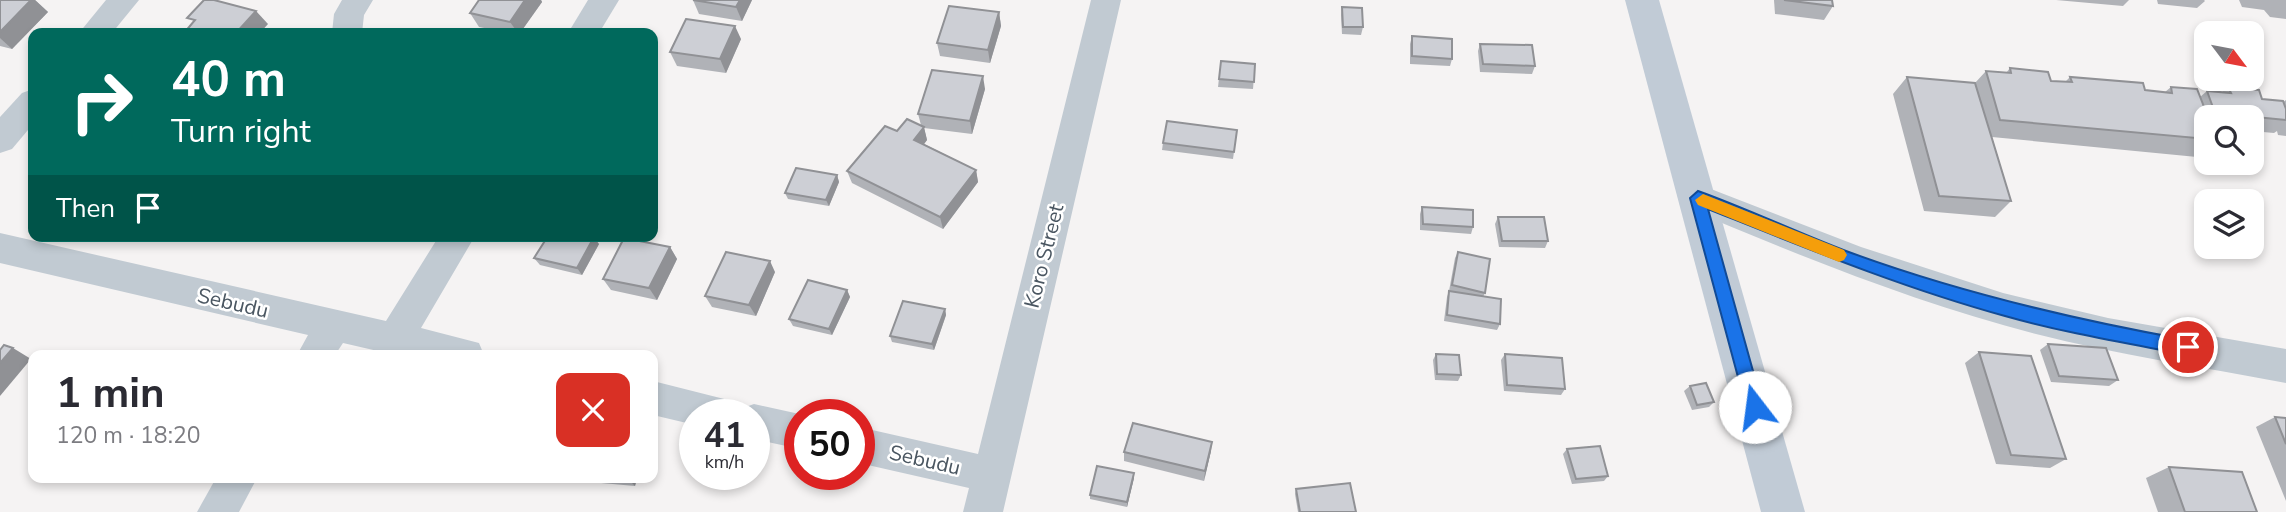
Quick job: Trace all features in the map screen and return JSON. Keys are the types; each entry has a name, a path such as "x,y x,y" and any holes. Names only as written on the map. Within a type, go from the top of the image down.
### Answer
{"main road":[{"path":"1642,0 1783,512"}],"street":[{"path":"99,28 124,0"},
{"path":"348,28 349,14 358,0"},
{"path":"586,28 604,0"},
{"name":"Koro Street","path":"983,512 1106,0"},
{"path":"0,140 28,108"},
{"path":"1698,198 1844,257 2004,309 2089,329 2286,366"},
{"path":"395,339 454,242"},
{"name":"Sebudu","path":"0,248 324,341 395,339 444,350"},
{"path":"658,399 679,404"},
{"name":"Sebudu","path":"875,449 992,475"},
{"path":"217,512 235,483"}],"building":[{"path":"0,0 31,0 0,32"},
{"path":"204,0 256,11 241,28 188,28 195,20 187,18"},
{"path":"479,0 525,0 510,22 470,13"},
{"path":"693,0 740,0 736,7"},
{"path":"1784,0 1832,0 1833,6"},
{"path":"949,6 999,12 988,50 937,43"},
{"path":"1342,7 1362,8 1363,27 1343,27"},
{"path":"686,19 735,26 720,59 670,52"},
{"path":"1412,36 1452,39 1452,59 1412,56"},
{"path":"1480,44 1532,45 1535,66 1483,64"},
{"path":"1221,61 1255,64 1254,82 1219,79"},
{"path":"2010,68 2048,72 2051,81 2072,82 2070,77 2143,83 2145,90 2172,93 2171,87 2194,89 2198,91 2203,105 2194,105 2194,138 2000,120 1986,71 2011,73"},
{"path":"932,70 983,76 970,121 918,114"},
{"path":"1907,77 1975,83 2011,201 1939,196"},
{"path":"2207,91 2231,93 2230,91 2259,91 2262,99 2283,101 2286,120 2264,118 2264,105 2212,105"},
{"path":"907,119 924,127 914,140 976,170 940,217 847,171 885,126 897,131"},
{"path":"1167,121 1237,130 1234,152 1163,143"},
{"path":"796,168 837,175 826,200 785,193"},
{"path":"1422,207 1473,210 1473,227 1423,224"},
{"path":"1498,217 1544,217 1548,241 1502,241"},
{"path":"544,242 591,242 577,268 534,258"},
{"path":"622,242 644,242 670,247 649,288 603,279"},
{"path":"726,252 770,261 749,305 705,296"},
{"path":"1458,252 1490,259 1485,293 1452,285"},
{"path":"808,280 847,290 829,329 789,319"},
{"path":"1449,291 1501,299 1500,324 1447,315"},
{"path":"903,301 945,309 932,344 890,336"},
{"path":"2048,344 2106,348 2118,380 2059,376"},
{"path":"4,345 13,348 0,363 0,350"},
{"path":"1979,352 2031,356 2066,459 2011,455"},
{"path":"1436,354 1459,355 1461,375 1437,374"},
{"path":"1505,354 1562,358 1565,389 1507,385"},
{"path":"1706,383 1714,402 1697,405 1690,386"},
{"path":"2275,417 2286,418 2286,444"},
{"path":"1133,423 1212,442 1205,471 1124,452"},
{"path":"1600,446 1608,476 1576,479 1567,449"},
{"path":"1097,466 1134,473 1127,502 1090,495"},
{"path":"2169,467 2242,472 2257,512 2185,512"},
{"path":"1350,483 1356,512 1300,512 1296,489"}],"slow traffic":[{"path":"1703,200 1839,255"}],"route":[{"path":"1755,407 1698,198 1844,257 2004,309 2089,329 2188,347"}]}
